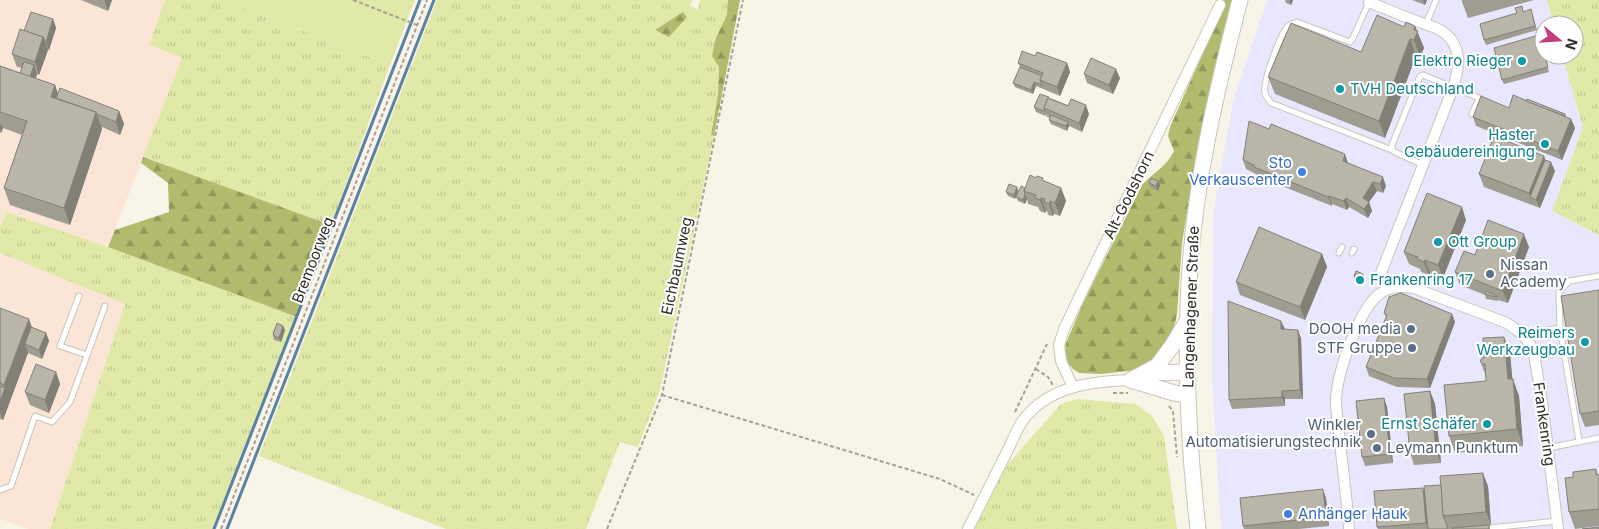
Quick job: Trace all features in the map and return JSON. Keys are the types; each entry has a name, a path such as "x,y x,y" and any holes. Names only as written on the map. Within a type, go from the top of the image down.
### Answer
{"main road":[{"name":"Langenhagener Straße","path":"1198,529 1191,461 1187,372 1191,258 1206,148 1223,63 1240,0"},
{"path":"1135,382 1158,366 1188,320"},
{"path":"1135,382 1187,372"},
{"path":"1135,382 1174,393 1188,394"}],"street":[{"path":"1350,529 1336,406 1342,364 1363,314 1380,293 1388,289 1380,273 1453,88 1459,61 1451,39 1439,30 1368,2"},
{"name":"Alt-Godshorn","path":"1073,387 1061,361 1059,345 1064,329 1220,5"},
{"name":"Frankenring","path":"1388,289 1402,286 1414,288 1506,323 1522,334 1530,344 1534,354 1557,525"},
{"path":"968,529 1029,412 1041,402 1073,387 1104,381 1135,382"}],"lane":[{"path":"1426,24 1436,0"},
{"path":"1368,2 1350,42 1297,22 1289,26 1282,35 1274,56 1265,83 1265,93 1271,103 1392,150 1423,165"},
{"path":"1392,150 1392,145 1409,109 1420,76 1423,75 1479,98 1472,114"},
{"path":"1579,441 1560,328 1559,292 1569,281 1599,276"},
{"path":"79,296 60,346 87,355"},
{"path":"0,490 11,486 35,416 52,422 70,402 105,306"},
{"path":"1522,334 1560,328"},
{"path":"1548,448 1599,438"},
{"path":"1480,529 1557,525"}],"path":[{"path":"354,0 417,25"},
{"name":"Bremoorweg","path":"221,529 426,0"},
{"name":"Eichbaumweg","path":"607,529 662,395 743,0"},
{"path":"1036,369 1048,376 1059,392"},
{"path":"1106,392 1135,382"},
{"path":"662,395 940,478 983,499"},
{"path":"1168,405 1173,411 1177,460"}],"shaded area":[{"path":"0,0 165,0 149,45 182,58 108,247 6,212 0,227"},
{"path":"1267,0 1547,0 1551,15 1534,15 1534,65 1565,65 1583,127 1552,211 1599,235 1599,529 1221,529 1212,380 1213,215 1233,101"},
{"path":"0,253 125,304 50,529 30,529 0,519"}],"green space":[{"path":"165,0 225,0 390,65 331,225 143,157 182,58 149,45"},
{"path":"225,0 415,0 390,65"},
{"path":"437,0 693,0 690,6 698,10 700,0 728,0 728,15 716,38 719,67 718,94 711,135 714,136 660,390 638,447 620,442 586,529 446,529 259,456"},
{"path":"728,0 740,0 714,136 711,135 718,94 719,67 712,56 716,38 727,15"},
{"path":"1222,0 1234,0 1220,48 1198,143 1182,243 1177,314 1173,332 1150,364 1129,371 1100,374 1079,373 1068,363 1065,351 1066,343 1083,303 1142,185 1164,165 1174,151 1168,136 1170,127 1221,13"},
{"path":"1547,0 1599,0 1599,235 1552,211 1583,127 1565,65 1584,65 1584,15 1551,15"},
{"path":"683,12 687,17 669,37 655,30"},
{"path":"143,157 331,225 297,317 108,247 115,230 169,212 168,183 141,163"},
{"path":"6,212 108,247 297,317 213,529 50,529 125,304 0,253 0,227"},
{"path":"1077,399 1136,404 1152,416 1164,436 1177,529 975,529 1006,466 1061,404"}],"building":[{"path":"1522,6 1523,12 1531,9 1534,26 1484,40 1480,24 1517,13 1515,8"},
{"path":"31,12 53,19 46,42 43,37 24,31"},
{"name":"TVH Deutschland","path":"1377,15 1404,27 1406,22 1415,26 1414,30 1418,31 1414,40 1410,39 1379,121 1268,77 1291,23 1361,52"},
{"path":"20,29 43,37 35,62 12,54"},
{"name":"Elektro Rieger","path":"1534,36 1534,65 1547,65 1548,67 1502,80 1494,48"},
{"path":"1022,51 1035,56 1037,52 1067,63 1057,87 1040,80 1043,73 1018,63"},
{"path":"1091,58 1116,69 1109,85 1084,74"},
{"path":"24,62 34,65 30,77 20,73"},
{"path":"0,66 55,85 51,97 96,112 64,208 4,188 27,121 0,112"},
{"path":"1020,67 1042,76 1040,80 1042,85 1034,82 1031,90 1013,83"},
{"path":"60,88 119,111 116,122 96,112 56,98"},
{"path":"1040,94 1049,97 1044,111 1034,107"},
{"name":"Haster Gebäudereinigung","path":"1513,95 1571,119 1558,151 1473,117 1481,96 1509,108"},
{"path":"1048,98 1068,106 1071,99 1086,105 1079,123 1044,108"},
{"path":"1527,99 1565,114 1565,116 1526,101"},
{"path":"1051,115 1068,122 1066,126 1049,120"},
{"name":"Sto Verkauscenter","path":"1249,121 1269,129 1271,124 1345,154 1343,161 1383,177 1380,184 1373,182 1363,198 1369,202 1364,209 1346,198 1344,201 1328,197 1254,167 1254,165 1243,160"},
{"name":"Ott Group","path":"1494,136 1544,156 1529,193 1479,174"},
{"path":"1545,160 1551,162 1536,200 1530,197"},
{"path":"1030,175 1036,178 1037,176 1043,178 1042,180 1061,188 1055,203 1050,201 1049,204 1044,202 1045,199 1041,198 1040,200 1035,198 1036,195 1024,191"},
{"path":"1151,178 1158,181 1156,186 1149,183"},
{"path":"1009,184 1017,187 1014,195 1006,192"},
{"path":"1021,186 1025,188 1023,200 1016,197"},
{"name":"Ott Group","path":"1427,193 1462,207 1438,265 1425,260 1424,262 1417,259 1418,257 1404,252"},
{"path":"1488,220 1524,234 1503,291 1455,272 1464,251 1475,255"},
{"path":"1259,227 1322,254 1300,307 1236,282"},
{"path":"1356,271 1363,274 1362,279 1354,276"},
{"name":"Reimers Werkzeugbau","path":"1599,290 1599,411 1580,414 1561,296"},
{"path":"1486,291 1497,296 1485,294"},
{"path":"1401,293 1452,314 1427,379 1394,378 1366,367 1387,315 1384,313 1389,297"},
{"path":"1228,301 1281,321 1281,329 1298,330 1300,390 1282,391 1282,397 1229,400"},
{"path":"0,308 29,319 4,385 0,383"},
{"path":"277,323 283,326 279,338 273,335"},
{"path":"31,327 46,333 39,350 25,344"},
{"name":"Ernst Schäfer","path":"1504,337 1508,379 1513,379 1517,429 1449,436 1444,385 1486,381 1485,364 1480,361 1484,358 1483,338"},
{"path":"36,364 56,372 45,400 25,392"},
{"path":"0,386 5,388 0,402"},
{"path":"1430,391 1436,450 1410,452 1404,394"},
{"path":"1384,398 1390,454 1362,457 1356,401"},
{"path":"1596,469 1596,475 1599,475 1599,509 1569,512 1565,478 1573,477 1573,472"},
{"path":"1483,473 1486,512 1443,516 1440,476"},
{"path":"1441,485 1443,516 1447,529 1428,529 1424,486"},
{"path":"1423,488 1426,523 1377,527 1374,491"},
{"path":"1323,489 1326,517 1243,526 1240,498"},
{"path":"1489,525 1489,529 1452,528"},
{"path":"1599,527 1599,529 1582,529"}],"waterway":[{"path":"214,529 420,0"},
{"path":"227,529 434,0"}],"place":[{"name":"Elektro Rieger","path":"1522,61"},
{"name":"TVH Deutschland","path":"1340,89"},
{"name":"Haster Gebäudereinigung","path":"1545,144"},
{"name":"Sto Verkauscenter","path":"1302,172"},
{"name":"Ott Group","path":"1438,242"},
{"name":"Nissan Academy","path":"1490,274"},
{"name":"Frankenring 17","path":"1360,280"},
{"name":"DOOH media","path":"1411,329"},
{"name":"Reimers Werkzeugbau","path":"1585,342"},
{"name":"STF Gruppe","path":"1412,348"},
{"name":"Ernst Schäfer","path":"1487,424"},
{"name":"Winkler Automatisierungstechnik","path":"1371,434"},
{"name":"Leymann Punktum","path":"1377,448"},
{"name":"Anhänger Hauk","path":"1288,514"}]}
